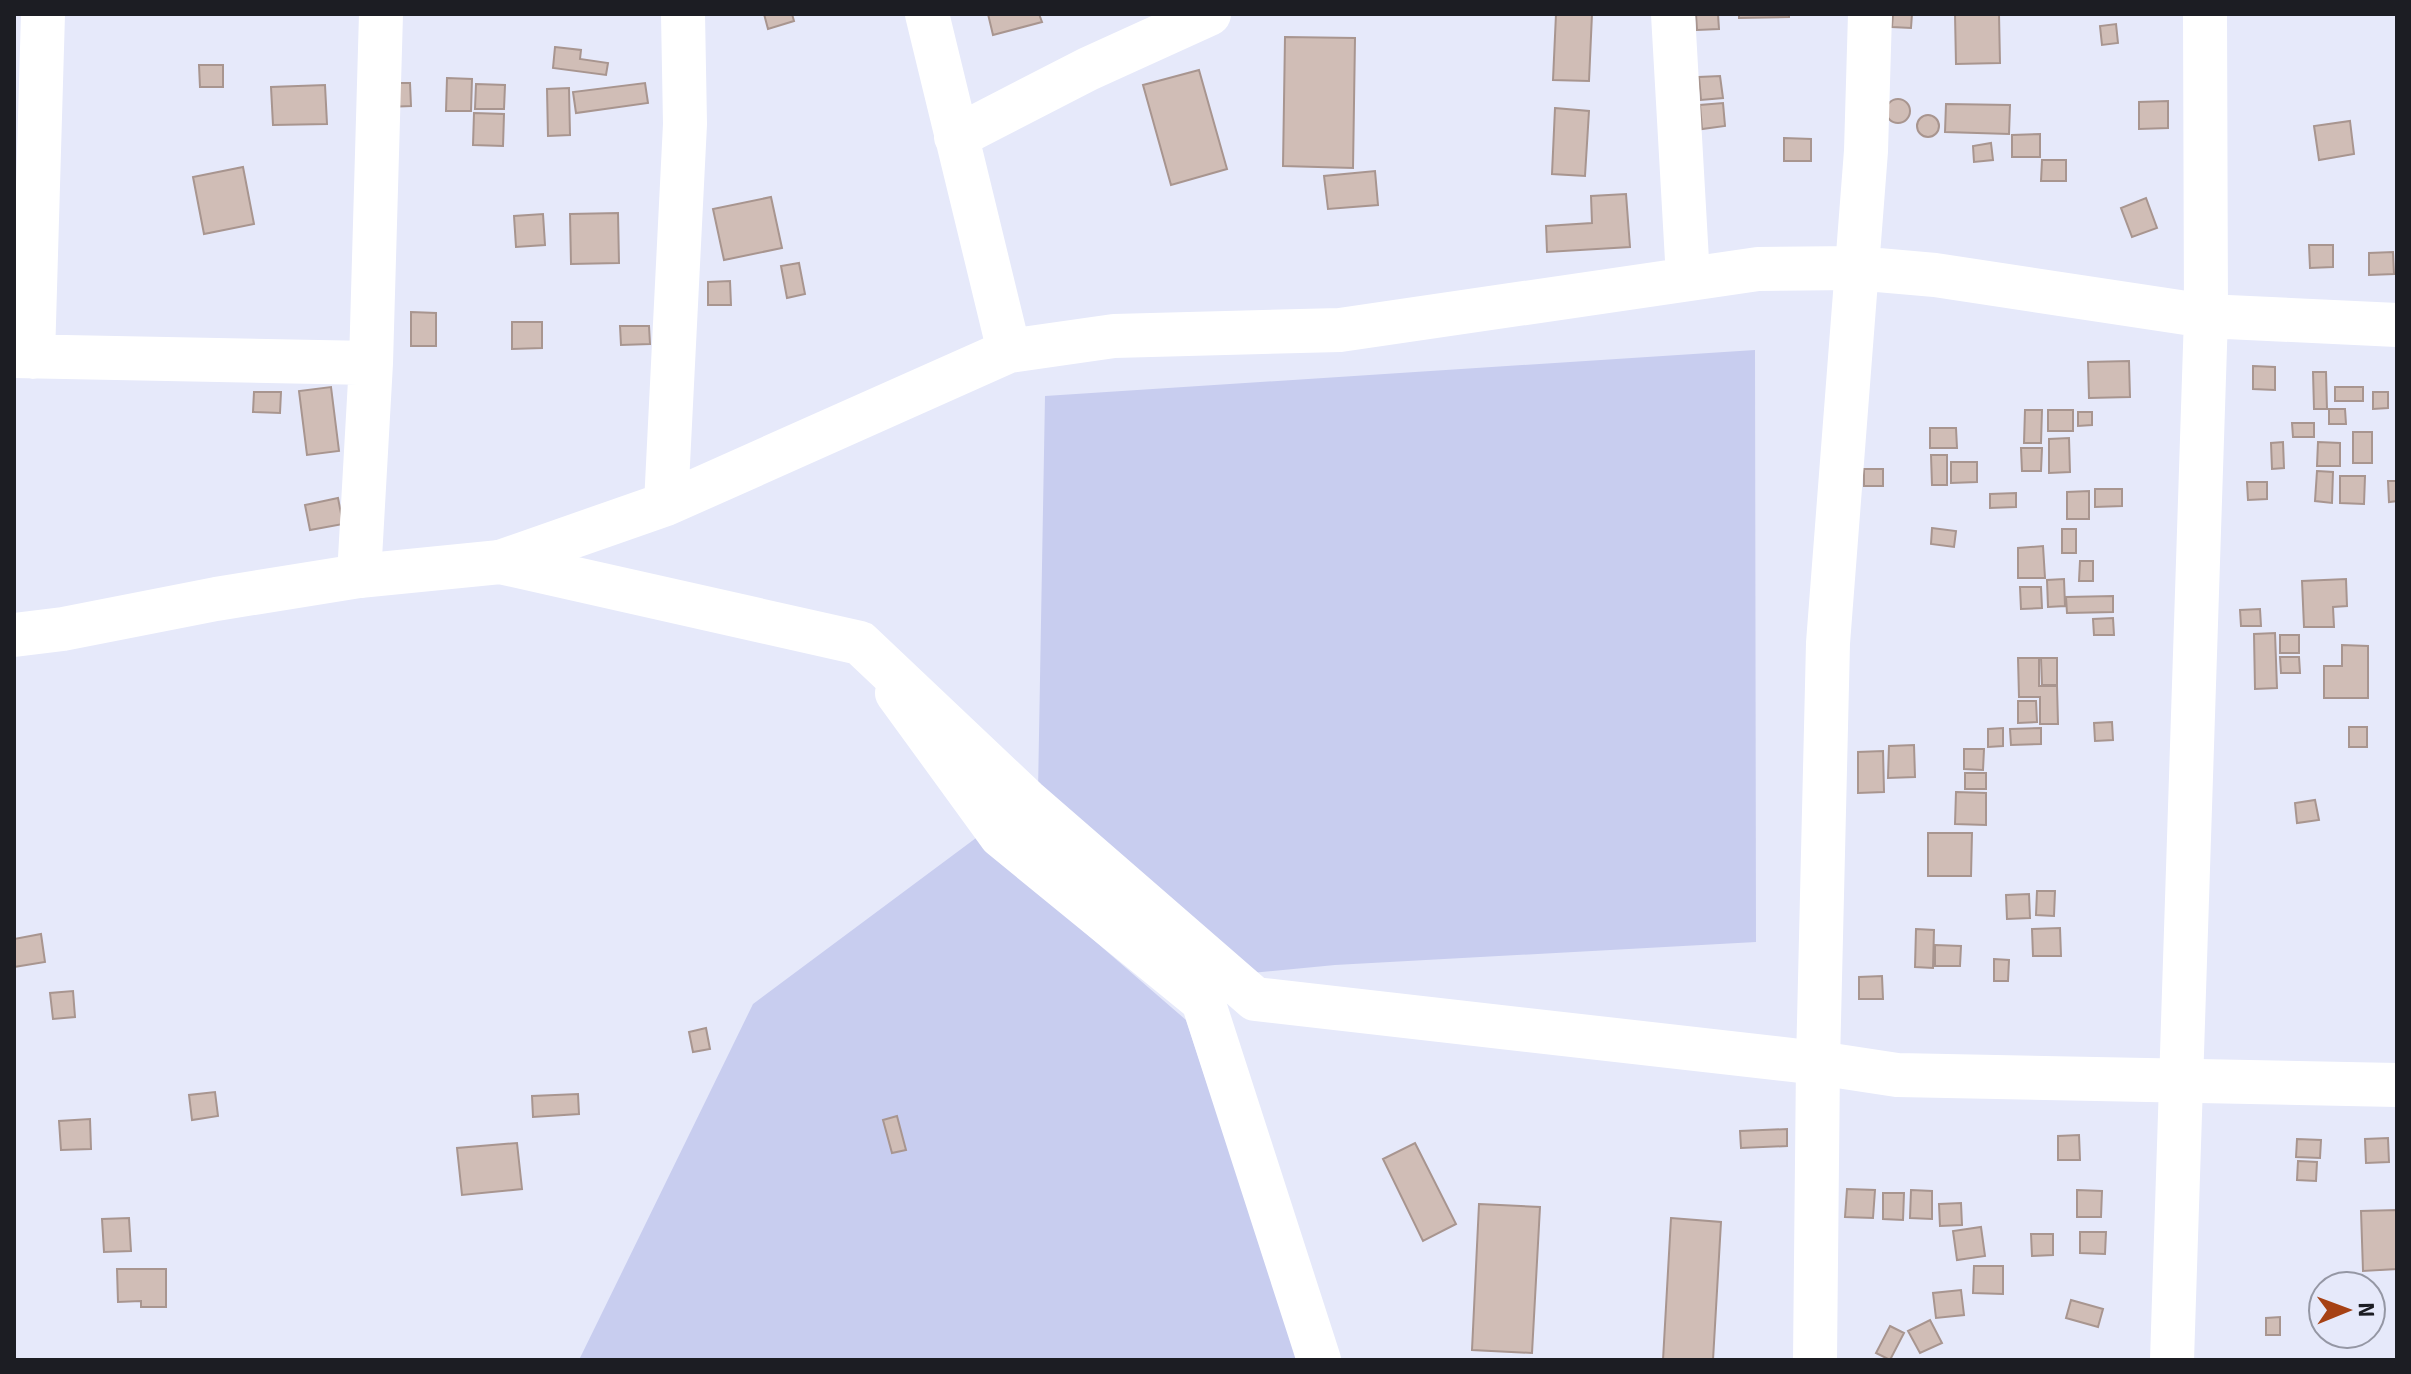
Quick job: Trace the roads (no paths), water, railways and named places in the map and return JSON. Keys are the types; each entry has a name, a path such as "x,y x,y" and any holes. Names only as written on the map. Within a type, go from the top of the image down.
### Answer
{"street":[{"path":"43,14 24,356 371,363"},
{"path":"359,576 371,363 381,14"},
{"path":"666,504 685,124 683,14"},
{"path":"927,14 1009,351"},
{"path":"956,137 1088,69 1209,14"},
{"path":"1673,14 1688,278"},
{"path":"1815,1360 1828,643 1866,151 1870,14"},
{"path":"2172,1360 2206,316 2205,14"},
{"path":"14,635 359,576 500,562 666,504 1009,351 1114,336 1340,330 1758,269 1855,268 1935,275 2206,316 2397,325"},
{"path":"500,562 860,643 1026,800 1255,999 1818,1063 1897,1075 2397,1085"},
{"path":"860,643 1001,836 1203,1001 1319,1360"}]}
